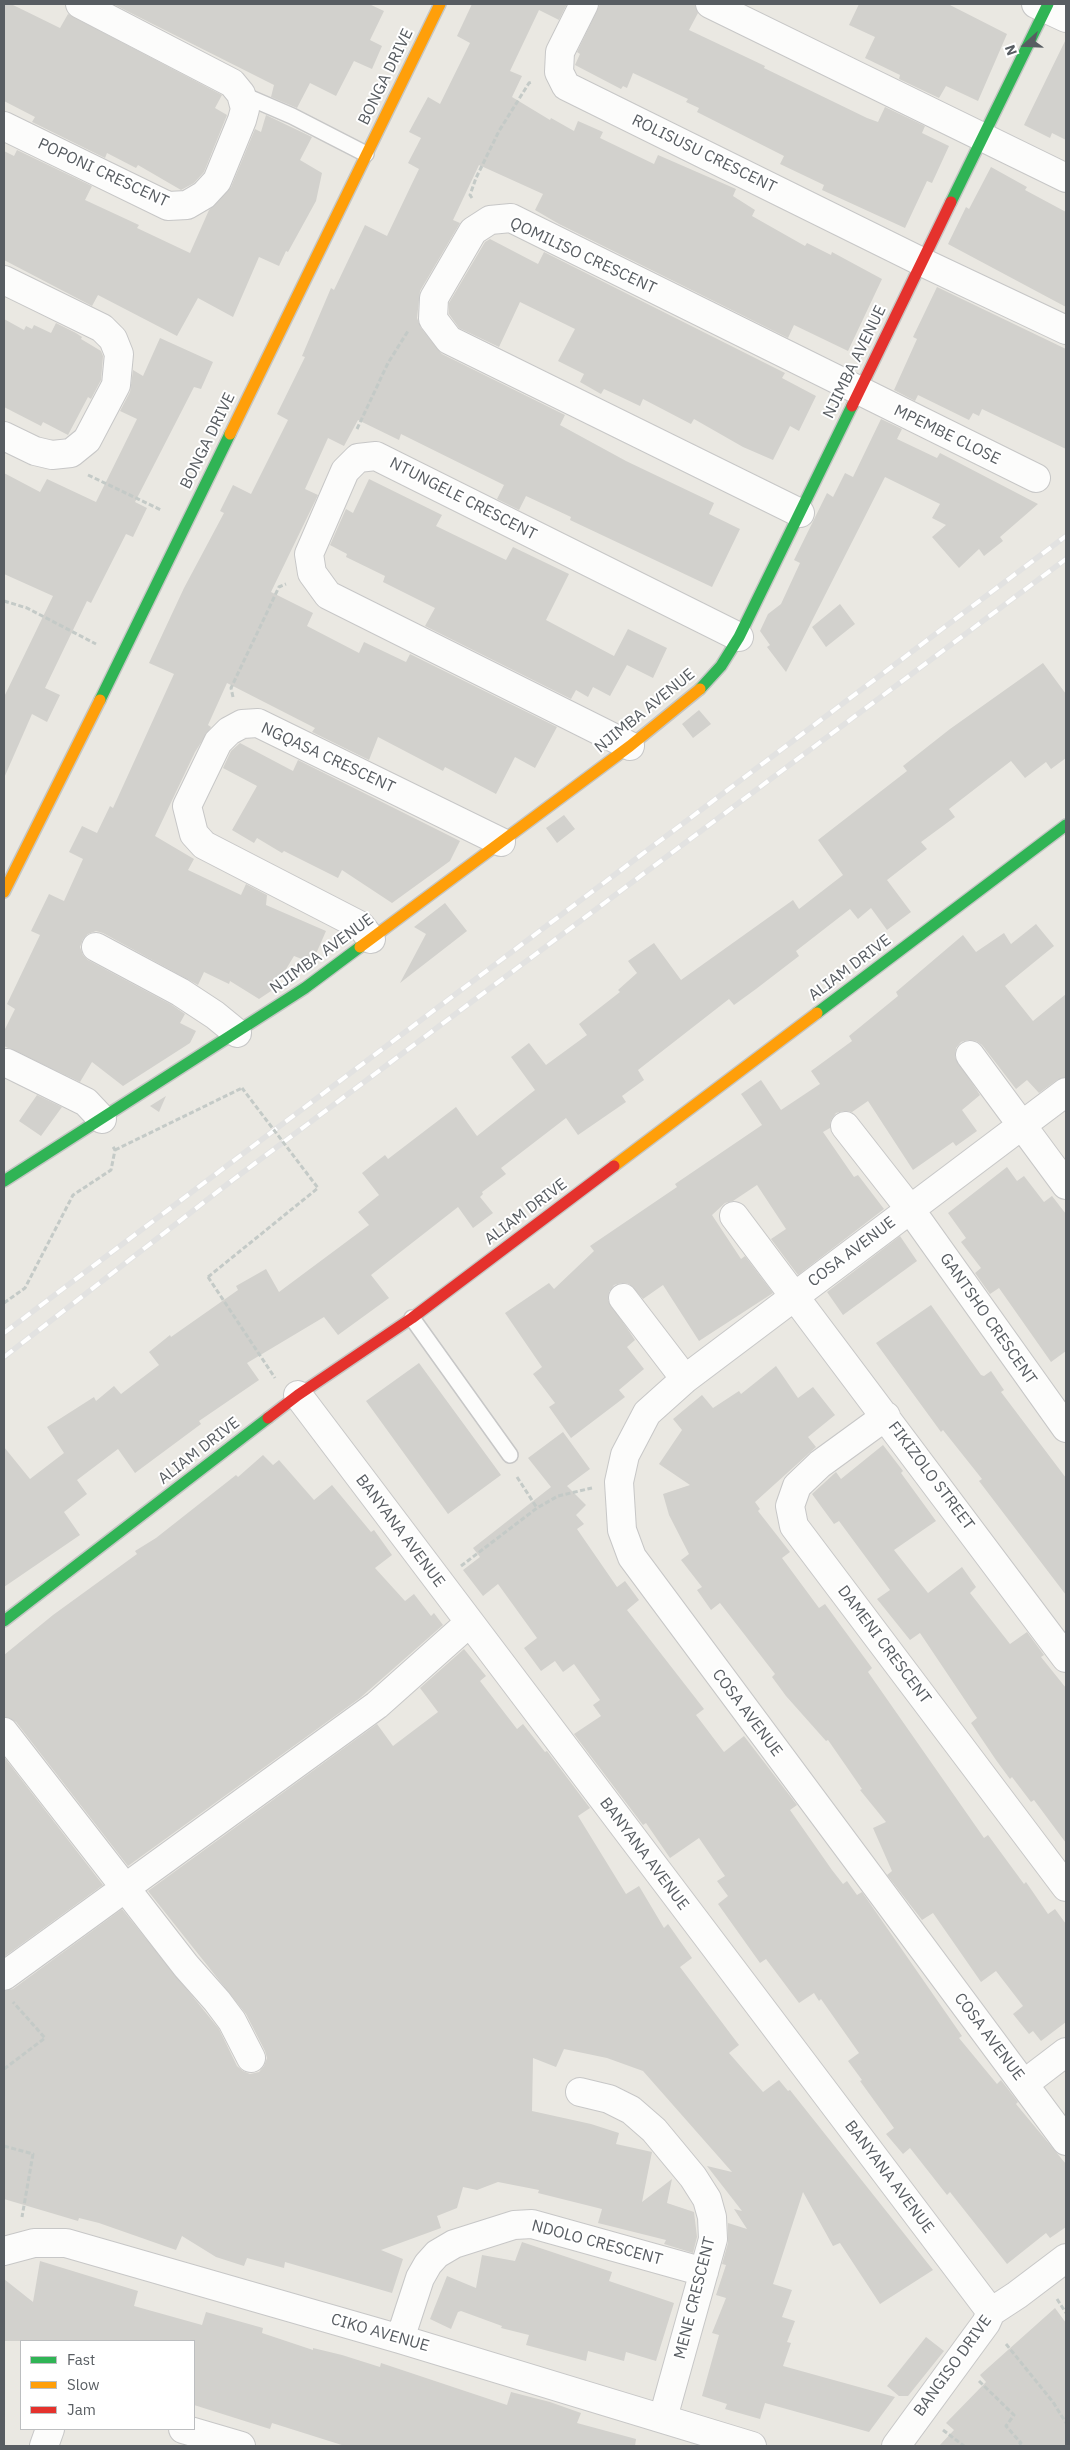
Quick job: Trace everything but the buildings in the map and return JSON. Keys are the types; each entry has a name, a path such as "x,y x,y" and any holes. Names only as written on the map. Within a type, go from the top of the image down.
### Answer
{"street":[{"path":"80,4 232,83 241,94"},
{"name":"BONGA DRIVE","path":"4,892 27,849 440,4"},
{"path":"559,72 560,52 584,4"},
{"path":"710,4 1066,178"},
{"name":"NJIMBA AVENUE","path":"4,1181 237,1033 371,939 630,746 706,685 721,666 739,637 983,137 1049,9"},
{"name":"ROLISUSU CRESCENT","path":"559,72 566,86 922,262 1066,330"},
{"name":"POPONI CRESCENT","path":"4,126 168,206 187,205 204,195 217,181 242,120 245,109 241,94"},
{"name":"QOMILISO CRESCENT","path":"434,319 434,298 473,230 490,220 510,218 859,391"},
{"path":"4,280 102,328 113,340 119,354 116,385 87,440 71,453 52,455 35,451 4,436"},
{"path":"434,319 449,340 800,513"},
{"name":"MPEMBE CLOSE","path":"859,391 1036,478"},
{"name":"NTUNGELE CRESCENT","path":"358,458 376,456 739,637"},
{"path":"358,458 345,471 309,554 312,573 328,596 630,746"},
{"name":"NGQASA CRESCENT","path":"371,939 361,926 204,845 194,834 187,806 218,742 229,731 242,724 258,723 501,842"},
{"name":"ALIAM DRIVE","path":"4,1622 287,1388 412,1318 1066,825"},
{"path":"96,947 180,992 215,1015 237,1033"},
{"path":"970,1055 1066,1185"},
{"path":"7,1063 86,1102 102,1119"},
{"name":"COSA AVENUE","path":"1066,1092 685,1379 648,1413 625,1454 619,1482 622,1530 632,1557 1066,2141"},
{"name":"COSA AVENUE","path":"845,1126 910,1209"},
{"name":"GANTSHO CRESCENT","path":"910,1209 1066,1428"},
{"name":"COSA AVENUE","path":"734,1216 794,1296"},
{"name":"FIKIZOLO STREET","path":"794,1296 1066,1658"},
{"path":"623,1298 685,1379"},
{"name":"BANYANA AVENUE","path":"287,1388 469,1623 989,2317"},
{"name":"DAMENI CRESCENT","path":"886,1416 820,1464 797,1486 790,1506 794,1526 1066,1887"},
{"path":"7,1987 124,1887 377,1705 469,1623"},
{"path":"4,1732 191,1972 232,2020 251,2058"},
{"path":"1024,2084 1066,2052"},
{"name":"MENE CRESCENT","path":"580,2092 609,2099 631,2110 654,2130 693,2176 707,2199 712,2217 714,2239 663,2418"},
{"name":"NDOLO CRESCENT","path":"400,2339 420,2278 428,2264 437,2254 454,2244 514,2225 532,2224 704,2272"},
{"name":"CIKO AVENUE","path":"10,2249 34,2243 66,2243 400,2339 663,2418 705,2440 752,2446"},
{"name":"BANGISO DRIVE","path":"896,2446 989,2317 1066,2258"},
{"path":"44,2446 50,2430"},
{"path":"186,2430 241,2446"}],"lane":[{"path":"241,94 292,116 366,154"},
{"path":"412,1318 510,1455"}],"path":[{"path":"490,220 470,195 476,178 499,131 529,83 559,72"},
{"path":"358,458 354,436 405,332 434,319"},
{"path":"71,453 88,476 186,524"},
{"path":"242,724 230,688 279,587 312,573"},
{"path":"4,601 27,608 120,657"},
{"path":"4,1303 25,1288 73,1195 111,1170 115,1150 242,1088 318,1188 208,1277 287,1388"},
{"path":"510,1455 513,1470 537,1508"},
{"path":"438,1583 537,1508 558,1496 619,1482"},
{"path":"4,2069 45,2038 7,1987"},
{"path":"4,2146 33,2154 10,2249"},
{"path":"989,2317 1053,2402 1066,2423"},
{"path":"957,2359 1014,2415 1006,2426 1021,2442 1017,2446"}],"railway":[{"path":"4,1333 1066,536"},
{"path":"4,1357 234,1179 1066,559"}],"traffic: fast":[{"path":"951,202 1048,4"},
{"path":"700,689 721,666 739,637 852,406"},
{"path":"100,700 230,434"},
{"path":"817,1013 1066,825"},
{"path":"4,1181 305,988 360,947"},
{"path":"4,1621 268,1418"}],"traffic: slow":[{"path":"230,434 440,4"},
{"path":"360,947 630,746 700,689"},
{"path":"4,892 100,700"},
{"path":"614,1166 817,1013"}],"traffic: jam":[{"path":"852,406 951,202"},
{"path":"268,1418 298,1395 412,1318 614,1166"}]}
